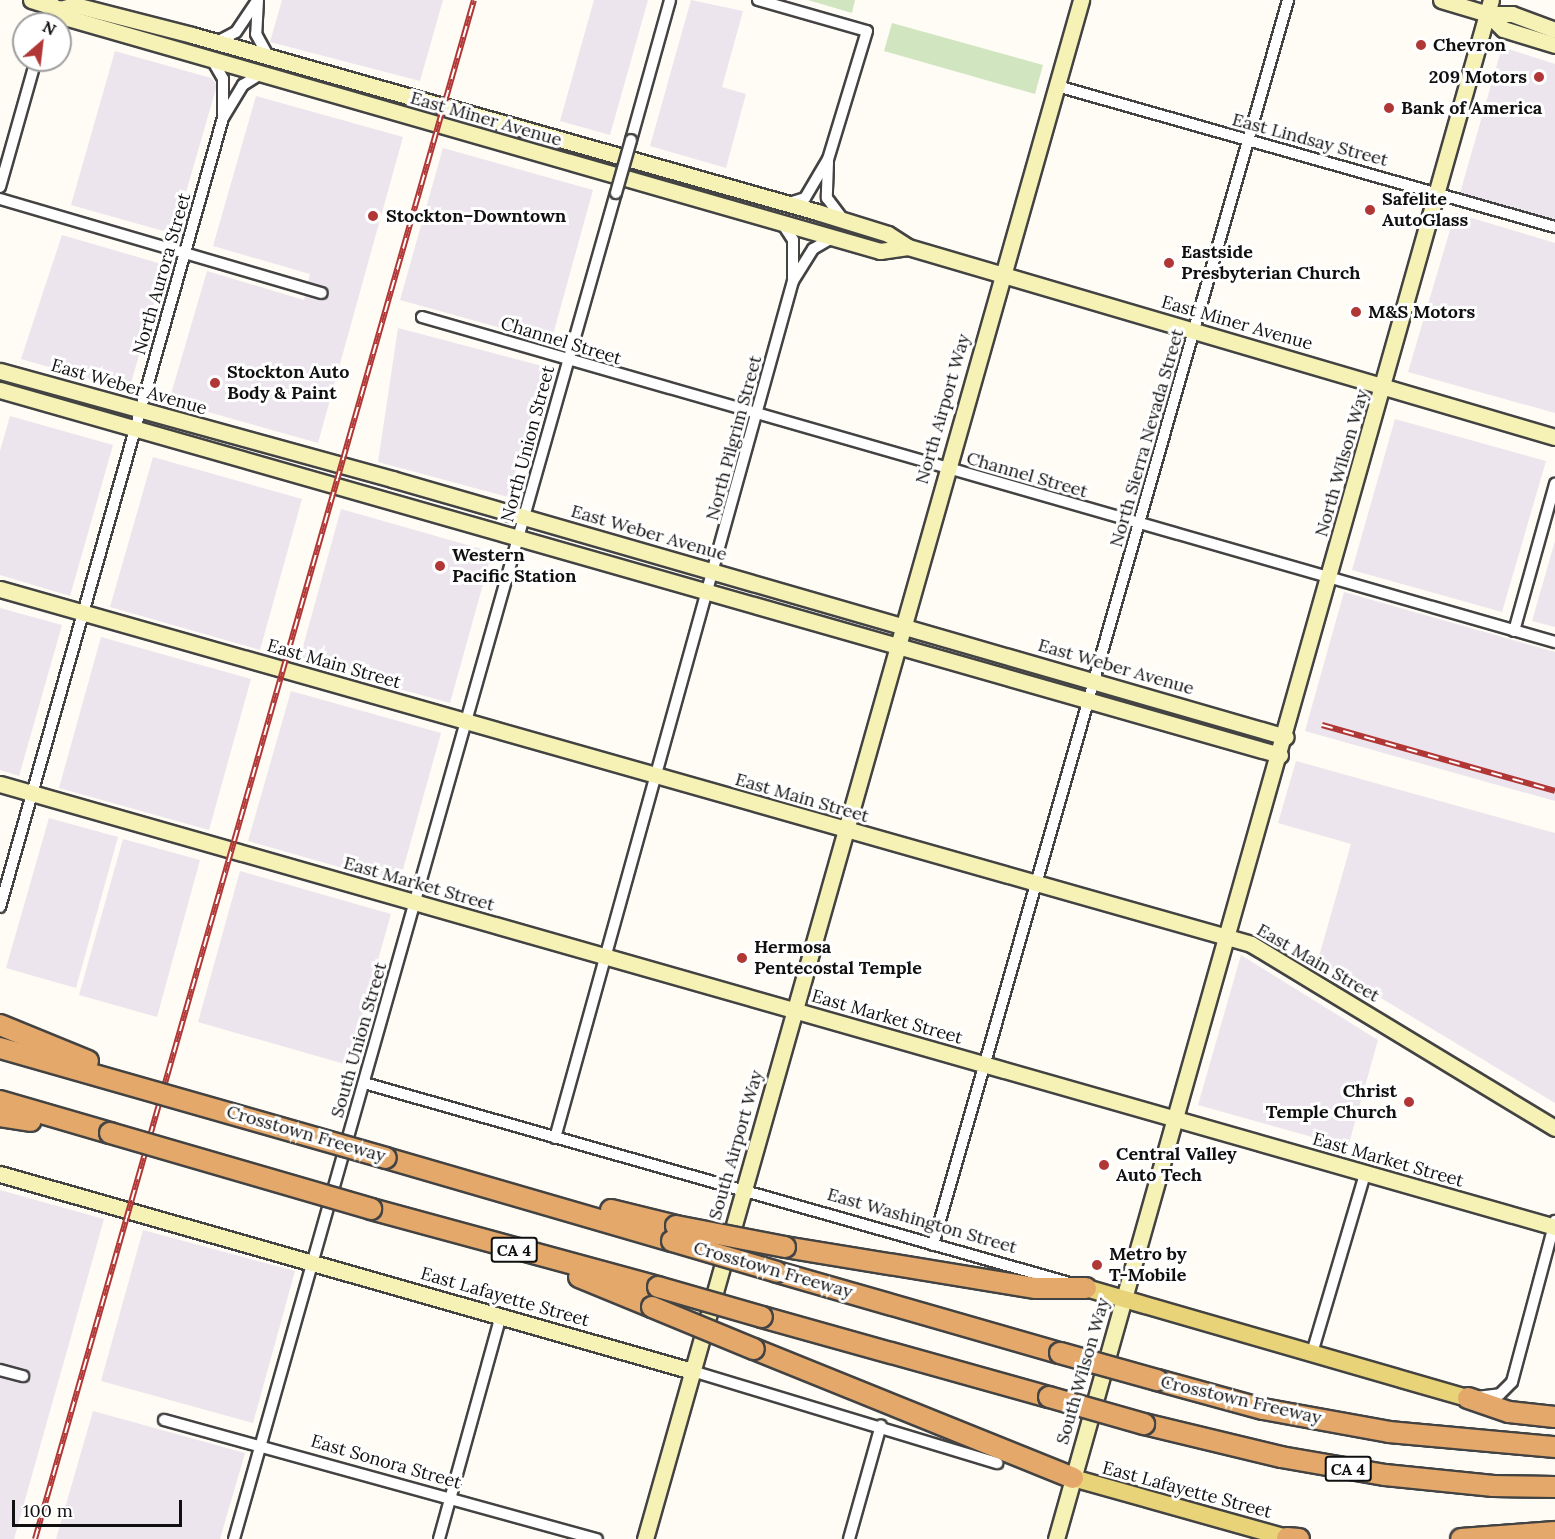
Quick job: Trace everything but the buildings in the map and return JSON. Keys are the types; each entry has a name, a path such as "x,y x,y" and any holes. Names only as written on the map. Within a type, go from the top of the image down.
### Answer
{"highway":[{"path":"0,1026 174,1096"},
{"name":"Crosstown Freeway","path":"0,1048 518,1196 602,1208 777,1272 1263,1409 1389,1432 1555,1447"},
{"name":"CA 4","path":"0,1101 512,1250 658,1287 1144,1424 1281,1457 1385,1475 1493,1486 1555,1487"},
{"path":"0,1116 110,1133"},
{"path":"674,1233 785,1247 1036,1288 1086,1288"},
{"path":"512,1250 1073,1478"},
{"path":"1468,1398 1509,1412 1555,1417"},
{"path":"1461,1539 1555,1532"}],"main road":[{"name":"East Miner Avenue","path":"31,0 55,5 75,5 216,42 787,204 888,234 908,247 1555,437"},
{"name":"North Airport Way","path":"846,830 901,624 1004,275 1081,0"},
{"path":"1441,0 1489,7 1555,30"},
{"name":"East Miner Avenue","path":"55,5 68,18 880,251 908,247"},
{"path":"1489,7 1503,29 1555,45"},
{"name":"North Wilson Way","path":"1226,936 1286,737 1384,386 1435,192 1489,7"},
{"name":"East Weber Avenue","path":"0,371 901,624 1286,737"},
{"path":"0,390 895,648 1280,755"},
{"name":"East Main Street","path":"0,589 1257,946 1555,1128"},
{"name":"East Market Street","path":"0,784 1365,1174 1554,1224"},
{"name":"South Airport Way","path":"645,1539 846,830"},
{"name":"South Wilson Way","path":"1056,1539 1226,936"},
{"name":"East Lafayette Street","path":"0,1174 692,1371"},
{"name":"East Washington Street","path":"1086,1288 1468,1398"},
{"name":"East Lafayette Street","path":"1073,1478 1292,1539"}],"street":[{"name":"North Union Street","path":"466,722 670,0"},
{"path":"758,0 867,31 828,159 805,198 787,204"},
{"name":"North Sierra Nevada Street","path":"933,1245 1288,0"},
{"path":"216,42 236,32 257,1"},
{"path":"257,1 256,34 268,57"},
{"name":"North Aurora Street","path":"211,58 223,79 223,118"},
{"path":"0,187 33,72"},
{"name":"North Aurora Street","path":"0,907 223,118 243,85 263,73"},
{"name":"East Lindsay Street","path":"1057,86 1555,227"},
{"path":"828,159 827,198 845,221"},
{"path":"0,199 322,292"},
{"name":"North Pilgrim Street","path":"555,1138 604,957 758,416 792,281 793,238 781,222"},
{"name":"North Pilgrim Street","path":"792,281 813,249 834,237"},
{"name":"Channel Street","path":"422,317 758,416 1555,642"},
{"path":"1514,631 1555,484"},
{"name":"South Union Street","path":"234,1539 466,722"},
{"name":"East Washington Street","path":"364,1083 1086,1288"},
{"path":"1312,1353 1365,1174"},
{"path":"1468,1398 1500,1394 1512,1382 1554,1224"},
{"path":"439,1539 501,1316"},
{"path":"0,1370 23,1376"},
{"name":"East Lafayette Street","path":"692,1371 881,1425 997,1463"},
{"name":"East Sonora Street","path":"164,1420 261,1444 597,1539"},
{"path":"849,1539 881,1425"}],"shaded area":[{"path":"282,0 443,0 420,81 270,42"},
{"path":"594,0 648,0 610,135 560,121"},
{"path":"691,0 743,11 722,87 746,94 726,168 650,146"},
{"path":"1502,47 1555,64 1555,229 1458,200"},
{"path":"115,51 211,78 217,85 174,234 71,205"},
{"path":"256,96 403,137 318,443 169,401 207,271 304,300 310,274 213,246"},
{"path":"443,148 593,190 551,342 400,300"},
{"path":"1455,213 1555,243 1555,413 1408,372"},
{"path":"62,235 165,265 129,390 21,359"},
{"path":"398,328 546,367 508,497 378,462"},
{"path":"10,416 113,445 70,596 0,575 0,451"},
{"path":"1395,419 1546,461 1502,612 1352,570"},
{"path":"153,457 302,499 260,650 110,607"},
{"path":"341,509 492,552 450,703 299,661"},
{"path":"1555,541 1555,627 1532,621"},
{"path":"1344,592 1555,652 1555,801 1305,731"},
{"path":"0,608 62,625 19,776 0,770"},
{"path":"101,637 251,679 209,830 59,788"},
{"path":"291,691 441,733 399,884 248,841"},
{"path":"1296,761 1555,833 1555,1103 1318,960 1351,844 1278,823"},
{"path":"49,818 118,837 76,988 6,968"},
{"path":"123,839 200,860 157,1017 79,995"},
{"path":"240,871 391,914 348,1065 198,1022"},
{"path":"1241,955 1378,1040 1348,1147 1198,1105"},
{"path":"0,1190 104,1219 14,1539 0,1539"},
{"path":"143,1230 295,1271 253,1423 101,1381"},
{"path":"93,1411 245,1453 220,1539 56,1539"}],"green space":[{"path":"808,0 855,0 852,13"},
{"path":"892,23 1043,65 1035,94 884,51"}],"railway":[{"path":"35,1539 474,0"},
{"path":"1322,725 1555,791"}],"place":[{"name":"Chevron","path":"1421,45"},
{"name":"209 Motors","path":"1539,77"},
{"name":"Bank of America","path":"1389,108"},
{"name":"Safelite AutoGlass","path":"1370,210"},
{"name":"Stockton–Downtown","path":"373,216"},
{"name":"Eastside Presbyterian Church","path":"1169,263"},
{"name":"M&S Motors","path":"1356,312"},
{"name":"Stockton Auto Body & Paint","path":"215,383"},
{"name":"Western Pacific Station","path":"440,566"},
{"name":"Hermosa Pentecostal Temple","path":"742,958"},
{"name":"Christ Temple Church","path":"1409,1102"},
{"name":"Central Valley Auto Tech","path":"1104,1165"},
{"name":"Metro by T-Mobile","path":"1097,1265"}]}
